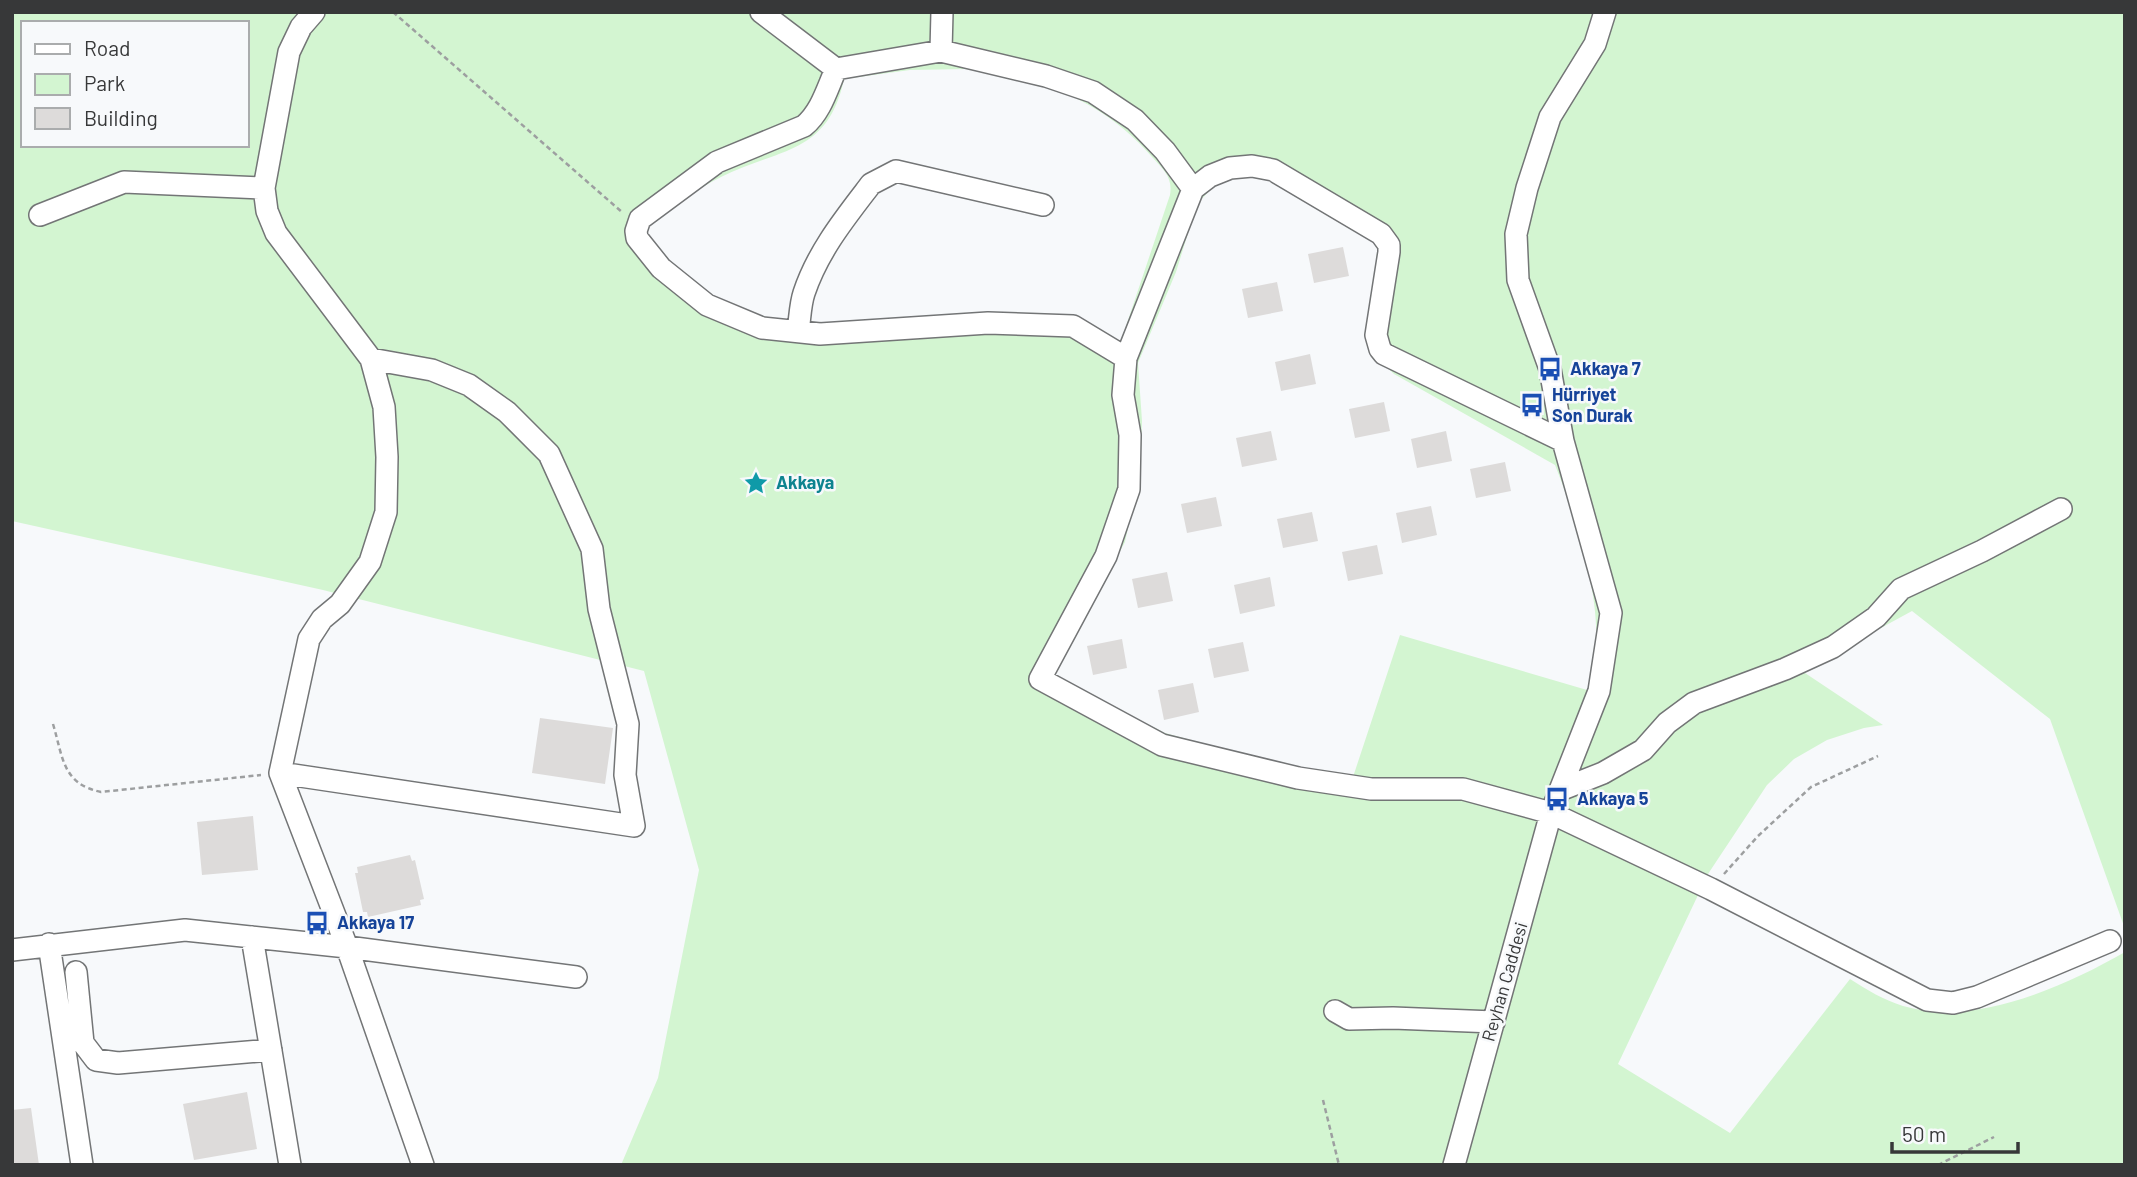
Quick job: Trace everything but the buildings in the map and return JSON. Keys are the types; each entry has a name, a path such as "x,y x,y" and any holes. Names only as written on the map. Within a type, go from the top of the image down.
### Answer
{"street":[{"path":"314,12 301,27 289,52 264,188 267,211 276,233 371,359 384,407 386,512 370,562 340,604 322,619 309,639 280,774 347,947 423,1165"},
{"path":"761,12 836,69 940,51 1046,76 1093,92 1135,120 1166,151 1193,189"},
{"path":"940,51 942,12"},
{"name":"Reyhan Caddesi","path":"1454,1165 1556,801 1599,691 1611,613 1563,441 1550,369 1518,281 1516,234 1527,188 1550,117 1595,44 1605,12"},
{"path":"836,69 819,109 813,119 804,126 717,163 640,219 637,238 661,268 707,305 762,328 820,334 988,323 1073,326 1126,358"},
{"path":"1563,441 1384,354 1376,335 1389,245 1381,234 1273,170 1252,166 1230,168 1210,176 1193,189 1126,358 1123,395 1130,435 1129,489 1106,556 1040,679 1162,745 1298,778 1358,787 1463,789 1556,801 1711,889 1927,1000 1953,1003 1977,997 2110,941"},
{"path":"798,331 803,295 814,269 829,241 871,184 878,179 896,171 1044,205"},
{"path":"40,215 124,182 264,188"},
{"path":"280,774 634,825 625,775 628,724 599,608 592,549 549,454 507,412 469,385 432,370 371,359"},
{"path":"1556,801 1643,750 1667,723 1694,703 1785,669 1833,647 1876,617 1902,589 2061,509"},
{"path":"12,950 185,929 576,977"},
{"path":"252,937 290,1165"},
{"path":"49,944 82,1165"},
{"path":"76,971 83,1043 96,1060 118,1063 271,1050"},
{"path":"1335,1011 1349,1019 1494,1022"}],"path":[{"path":"393,12 637,225"},
{"path":"53,724 69,776 89,790 101,792 280,774"},
{"path":"1711,889 1758,836 1811,787 1878,756"},
{"path":"1323,1100 1339,1165"},
{"path":"1938,1165 1994,1137"}],"green space":[{"path":"12,12 2125,12 2125,929 2050,719 1912,611 1802,671 1883,725 1827,740 1794,759 1767,785 1708,874 1618,1064 1730,1133 1850,979 1903,1006 1930,1011 1959,1011 2018,1000 2047,990 2125,952 2125,1165 621,1165 658,1078 699,870 644,671 323,590 12,521","holes":["968,69 1045,85 1093,107 1134,138 1169,179 1170,195 1120,344 1068,315 994,312 808,325 754,318 725,304 691,281 650,244 646,234 648,223 702,187 798,146 813,136 826,122 836,104 844,79 910,70","1267,175 1378,242 1368,349 1394,374 1555,465 1583,546 1595,607 1594,665 1587,690 1400,635 1352,780 1271,762 1165,733 1052,676 1125,542 1138,481 1141,449 1138,363 1176,272 1197,204 1213,187 1234,177"]}],"place":[{"name":"Akkaya 7","path":"1550,369"},
{"name":"Hürriyet Son Durak","path":"1532,405"},
{"name":"Akkaya","path":"756,483"},
{"name":"Akkaya 5","path":"1557,799"},
{"name":"Akkaya 17","path":"317,923"}]}
